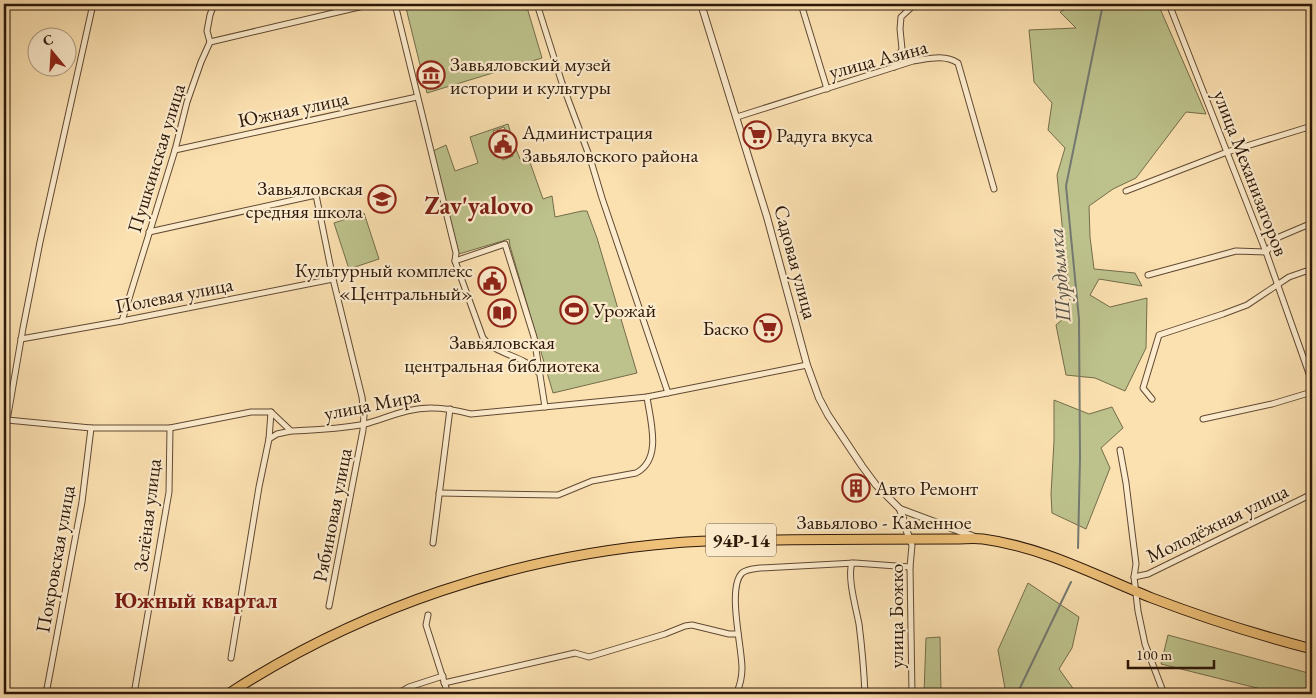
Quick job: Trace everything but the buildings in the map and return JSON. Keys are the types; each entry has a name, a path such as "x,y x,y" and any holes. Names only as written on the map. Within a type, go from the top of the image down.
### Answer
{"main road":[{"name":"Завьялово - Каменное","path":"228,694 297,652 358,623 427,596 518,568 574,556 674,543 909,538 981,539 1034,551 1066,562 1186,611 1312,649"}],"street":[{"path":"4,438 40,242 93,4"},
{"name":"Пушкинская улица","path":"122,321 175,150 187,102 210,42 207,31 214,4"},
{"path":"210,42 372,4"},
{"path":"395,4 456,252 455,261 483,338 492,348 523,360 533,366 539,373"},
{"path":"537,4 562,83 590,158 668,393"},
{"name":"Садовая улица","path":"701,4 767,217 807,364 819,398 841,436 862,466 900,509"},
{"path":"801,4 827,89"},
{"path":"894,67 902,50 901,17 915,4"},
{"name":"улица Механизаторов","path":"1169,4 1279,284 1312,382"},
{"name":"улица Азина","path":"737,117 913,61 944,57 952,59 958,63 994,189"},
{"name":"Южная улица","path":"175,150 417,97"},
{"path":"1126,191 1227,152 1312,126"},
{"name":"Рябиновая улица","path":"149,232 316,196 333,279 362,397 364,415 363,430 329,606"},
{"path":"1148,275 1236,251 1266,252 1279,237 1312,223"},
{"path":"455,261 506,244 534,337 544,407"},
{"path":"1152,399 1143,388 1159,335 1247,305 1290,277 1312,269"},
{"name":"Полевая улица","path":"21,339 333,279"},
{"name":"улица Мира","path":"269,439 278,434 291,431 320,430 363,424 414,410 432,408 450,409 471,414 647,397 807,364"},
{"path":"1203,419 1272,404 1312,392"},
{"path":"439,493 558,495 592,480 636,473 647,465 652,454 652,428 647,397"},
{"path":"433,543 450,409"},
{"path":"7,420 91,428 170,428 251,412 271,412 291,431"},
{"path":"231,658 269,439 271,412"},
{"name":"Покровская улица","path":"46,694 82,502 91,428"},
{"name":"Зелёная улица","path":"134,694 169,492 170,428"},
{"path":"1120,450 1136,564 1134,577 1138,611 1145,644 1164,694"},
{"name":"Молодёжная улица","path":"1134,577 1148,574 1312,494"},
{"path":"900,509 909,538"},
{"path":"900,509 981,539"},
{"name":"улица Божко","path":"909,538 912,546 910,567 912,694"},
{"path":"852,563 850,568 851,579 858,624 865,694"},
{"path":"736,694 740,683 742,657 735,598 738,578 743,572 760,568 852,563 910,567"},
{"path":"428,616 426,625 448,694"},
{"path":"444,683 575,653 589,657 685,626 692,625 729,634 738,634"},
{"path":"397,694 409,687 443,676"}],"green space":[{"path":"405,4 526,4 542,58 427,93"},
{"path":"1074,4 1158,4 1206,114 1186,112 1136,178 1113,189 1089,206 1094,269 1135,273 1142,286 1099,279 1090,295 1110,307 1147,298 1146,348 1125,391 1095,378 1066,375 1056,325 1071,312 1057,175 1065,148 1048,130 1052,103 1034,82 1029,30 1076,28 1060,12"},
{"name":"Урожай","path":"508,124 511,134 507,135 504,127 493,131 503,160 513,156 510,146 514,144 520,159 528,157 543,199 552,196 555,217 587,211 597,238 637,373 553,393 509,239 459,254 433,151 446,145 455,171 478,163 470,137"},
{"path":"364,213 379,259 349,269 334,223"},
{"path":"1054,400 1089,414 1112,407 1123,428 1101,448 1110,468 1086,529 1052,513"},
{"path":"1028,583 1079,617 1072,648 1059,669 1077,694 1006,694 998,650"},
{"path":"1168,635 1312,674 1312,694 1281,694 1161,664"},
{"path":"940,637 941,693 944,694 924,694 926,638"}],"waterway":[{"name":"Шурдымка","path":"1078,548 1080,458 1079,319 1066,186 1103,4"},
{"name":"Шурдымка","path":"1017,694 1071,582"}],"place":[{"name":"Завьяловский музей истории и культуры","path":"431,75"},
{"name":"Радуга вкуса","path":"757,135"},
{"name":"Администрация Завьяловского района","path":"503,144"},
{"name":"Завьяловская средняя школа","path":"382,199"},
{"name":"Культурный комплекс «Центральный»","path":"492,281"},
{"name":"Урожай","path":"574,310"},
{"name":"Завьяловская центральная библиотека","path":"502,313"},
{"name":"Баско","path":"768,328"},
{"name":"Авто Ремонт","path":"856,488"}],"district":[{"name":"Zav'yalovo","path":"479,205"},
{"name":"Южный квартал","path":"196,600"}]}
